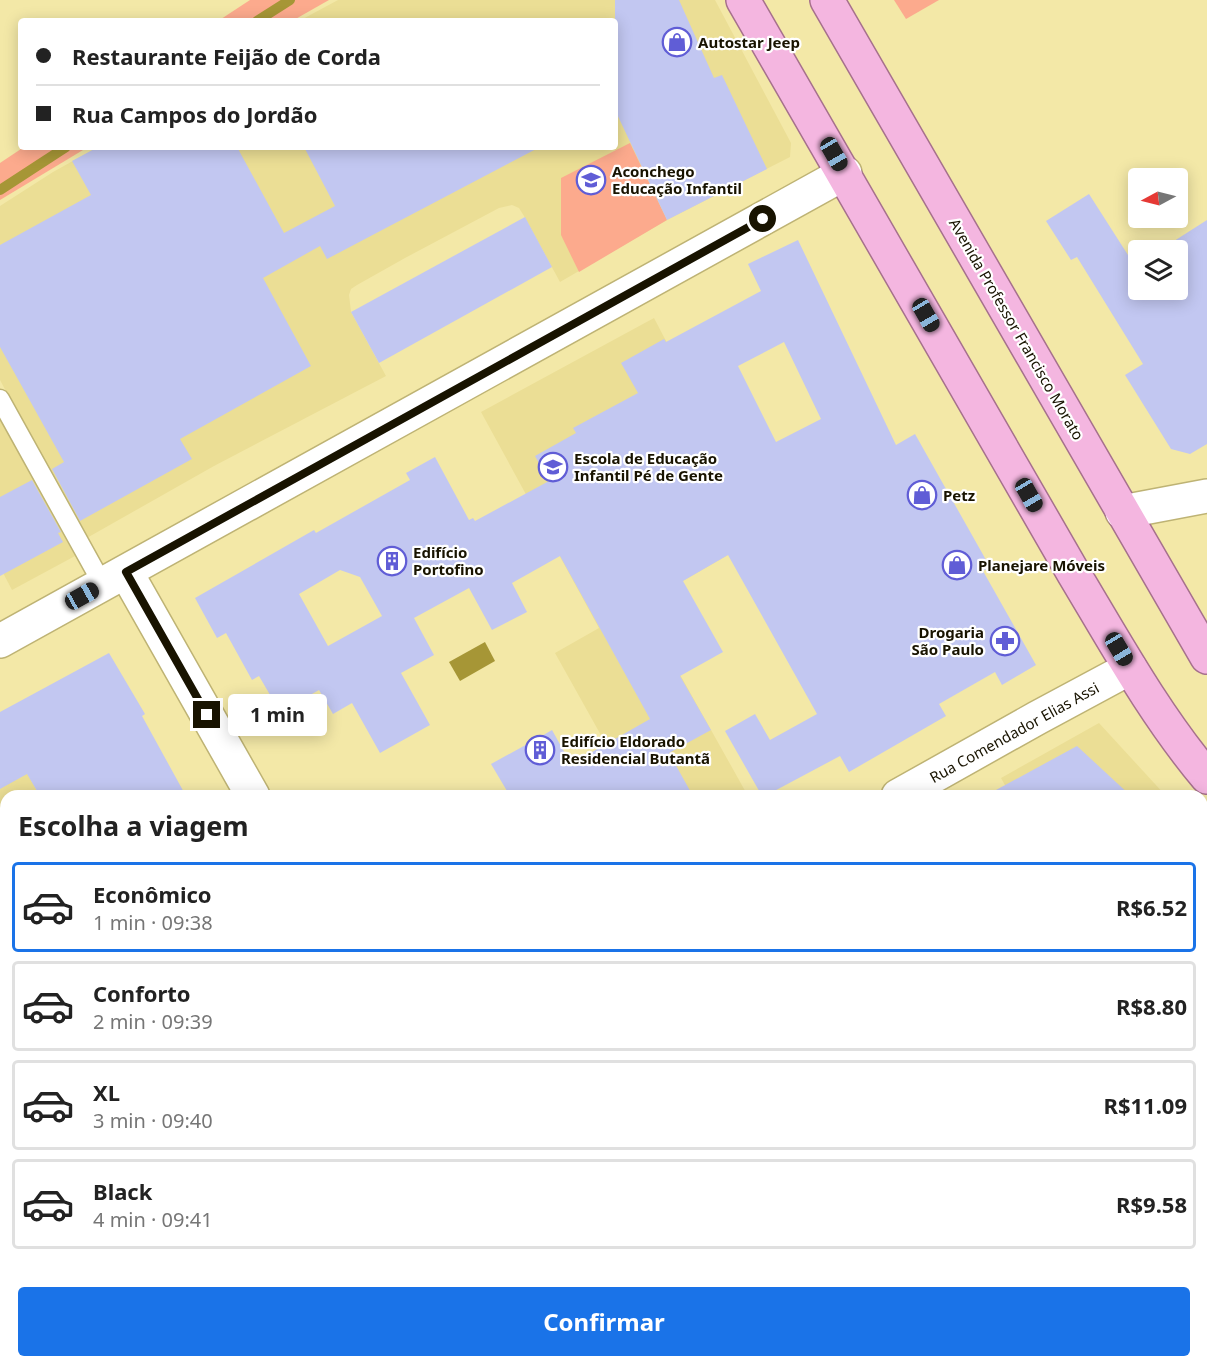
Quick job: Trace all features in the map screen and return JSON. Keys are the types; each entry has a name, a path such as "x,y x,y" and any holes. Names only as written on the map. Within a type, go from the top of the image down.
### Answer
{"highway":[{"path":"744,0 1130,668 1182,747 1207,777"},
{"name":"Avenida Professor Francisco Morato","path":"827,0 1207,657"}],"street":[{"path":"0,641 845,173"},
{"path":"1122,512 1207,496"},
{"path":"115,578 249,790"},
{"name":"Rua Comendador Elias Assi","path":"909,790 1130,668"}],"lane":[{"path":"0,399 115,578"}],"shaded area":[{"path":"250,0 329,0 297,18 223,18"},
{"path":"338,0 715,0 791,143 790,157 667,220 560,282 524,216 519,208 512,205 499,208 405,258 357,285 351,289 349,295 351,312 386,376 214,466 85,539 0,380 0,206 93,150 618,150 618,18 305,18"},
{"path":"894,0 939,0 906,19"},
{"name":"Aconchego Educação Infantil","path":"630,143 667,220 579,272 561,235 561,178"},
{"path":"20,150 83,150 0,200 0,163"},
{"path":"654,318 698,402 677,464 728,555 641,605 745,790 632,790 555,653 599,628 481,412"},
{"path":"0,419 75,556 12,590 0,567"},
{"path":"485,642 495,661 460,681 449,662"},
{"path":"1099,723 1160,790 1008,790 1001,778"},
{"path":"0,726 37,790 0,790"}],"building":[{"path":"615,0 679,0 714,78 722,75 767,169 667,220 618,116 618,18 615,18"},
{"path":"92,150 239,150 284,233 335,206 306,150 534,150 327,259 320,246 263,278 311,366 180,439 192,459 80,521 52,469 64,462 0,347 0,245 91,195 72,161"},
{"path":"1089,194 1128,255 1128,300 1188,300 1188,240 1176,240 1207,220 1207,444 1190,454 1171,449 1125,375 1143,364 1077,257 1071,260 1046,221"},
{"path":"525,217 552,267 379,363 351,312"},
{"path":"798,240 896,445 915,434 990,567 983,571 1036,665 1002,685 995,672 939,704 946,716 849,772 840,756 776,790 759,790 725,731 755,714 770,740 817,714 728,555 683,581 723,652 680,676 711,730 669,753 690,790 506,790 491,764 552,730 571,764 650,719 560,556 512,583 527,612 492,630 469,588 414,618 434,655 401,673 430,725 380,753 352,703 333,714 319,690 280,712 259,676 252,680 226,633 217,638 195,598 314,530 316,533 410,480 406,473 435,457 469,520 473,518 475,521 549,481 535,456 576,433 573,428 638,393 621,363 664,339 666,342 761,291 748,264","holes":["784,342 821,419 776,442 738,366","340,570 360,577 382,616 328,646 299,594"]},
{"path":"32,480 61,532 58,533 63,542 0,576 0,497"},
{"path":"109,653 145,714 142,716 183,790 36,790 27,774 0,789 0,712"},
{"path":"1077,746 1125,790 996,790"}],"waterway":[{"path":"262,18 290,0"},
{"path":"0,190 61,150"}],"place":[{"name":"Autostar Jeep","path":"677,42"},
{"name":"Aconchego Educação Infantil","path":"591,180"},
{"name":"Escola de Educação Infantil Pé de Gente","path":"553,467"},
{"name":"Petz","path":"922,495"},
{"name":"Edifício Portofino","path":"392,561"},
{"name":"Planejare Móveis","path":"957,565"},
{"name":"Drogaria São Paulo","path":"1005,641"},
{"name":"Edifício Eldorado Residencial Butantã","path":"540,750"}],"route":[{"path":"207,715 126,572 763,219"}]}
